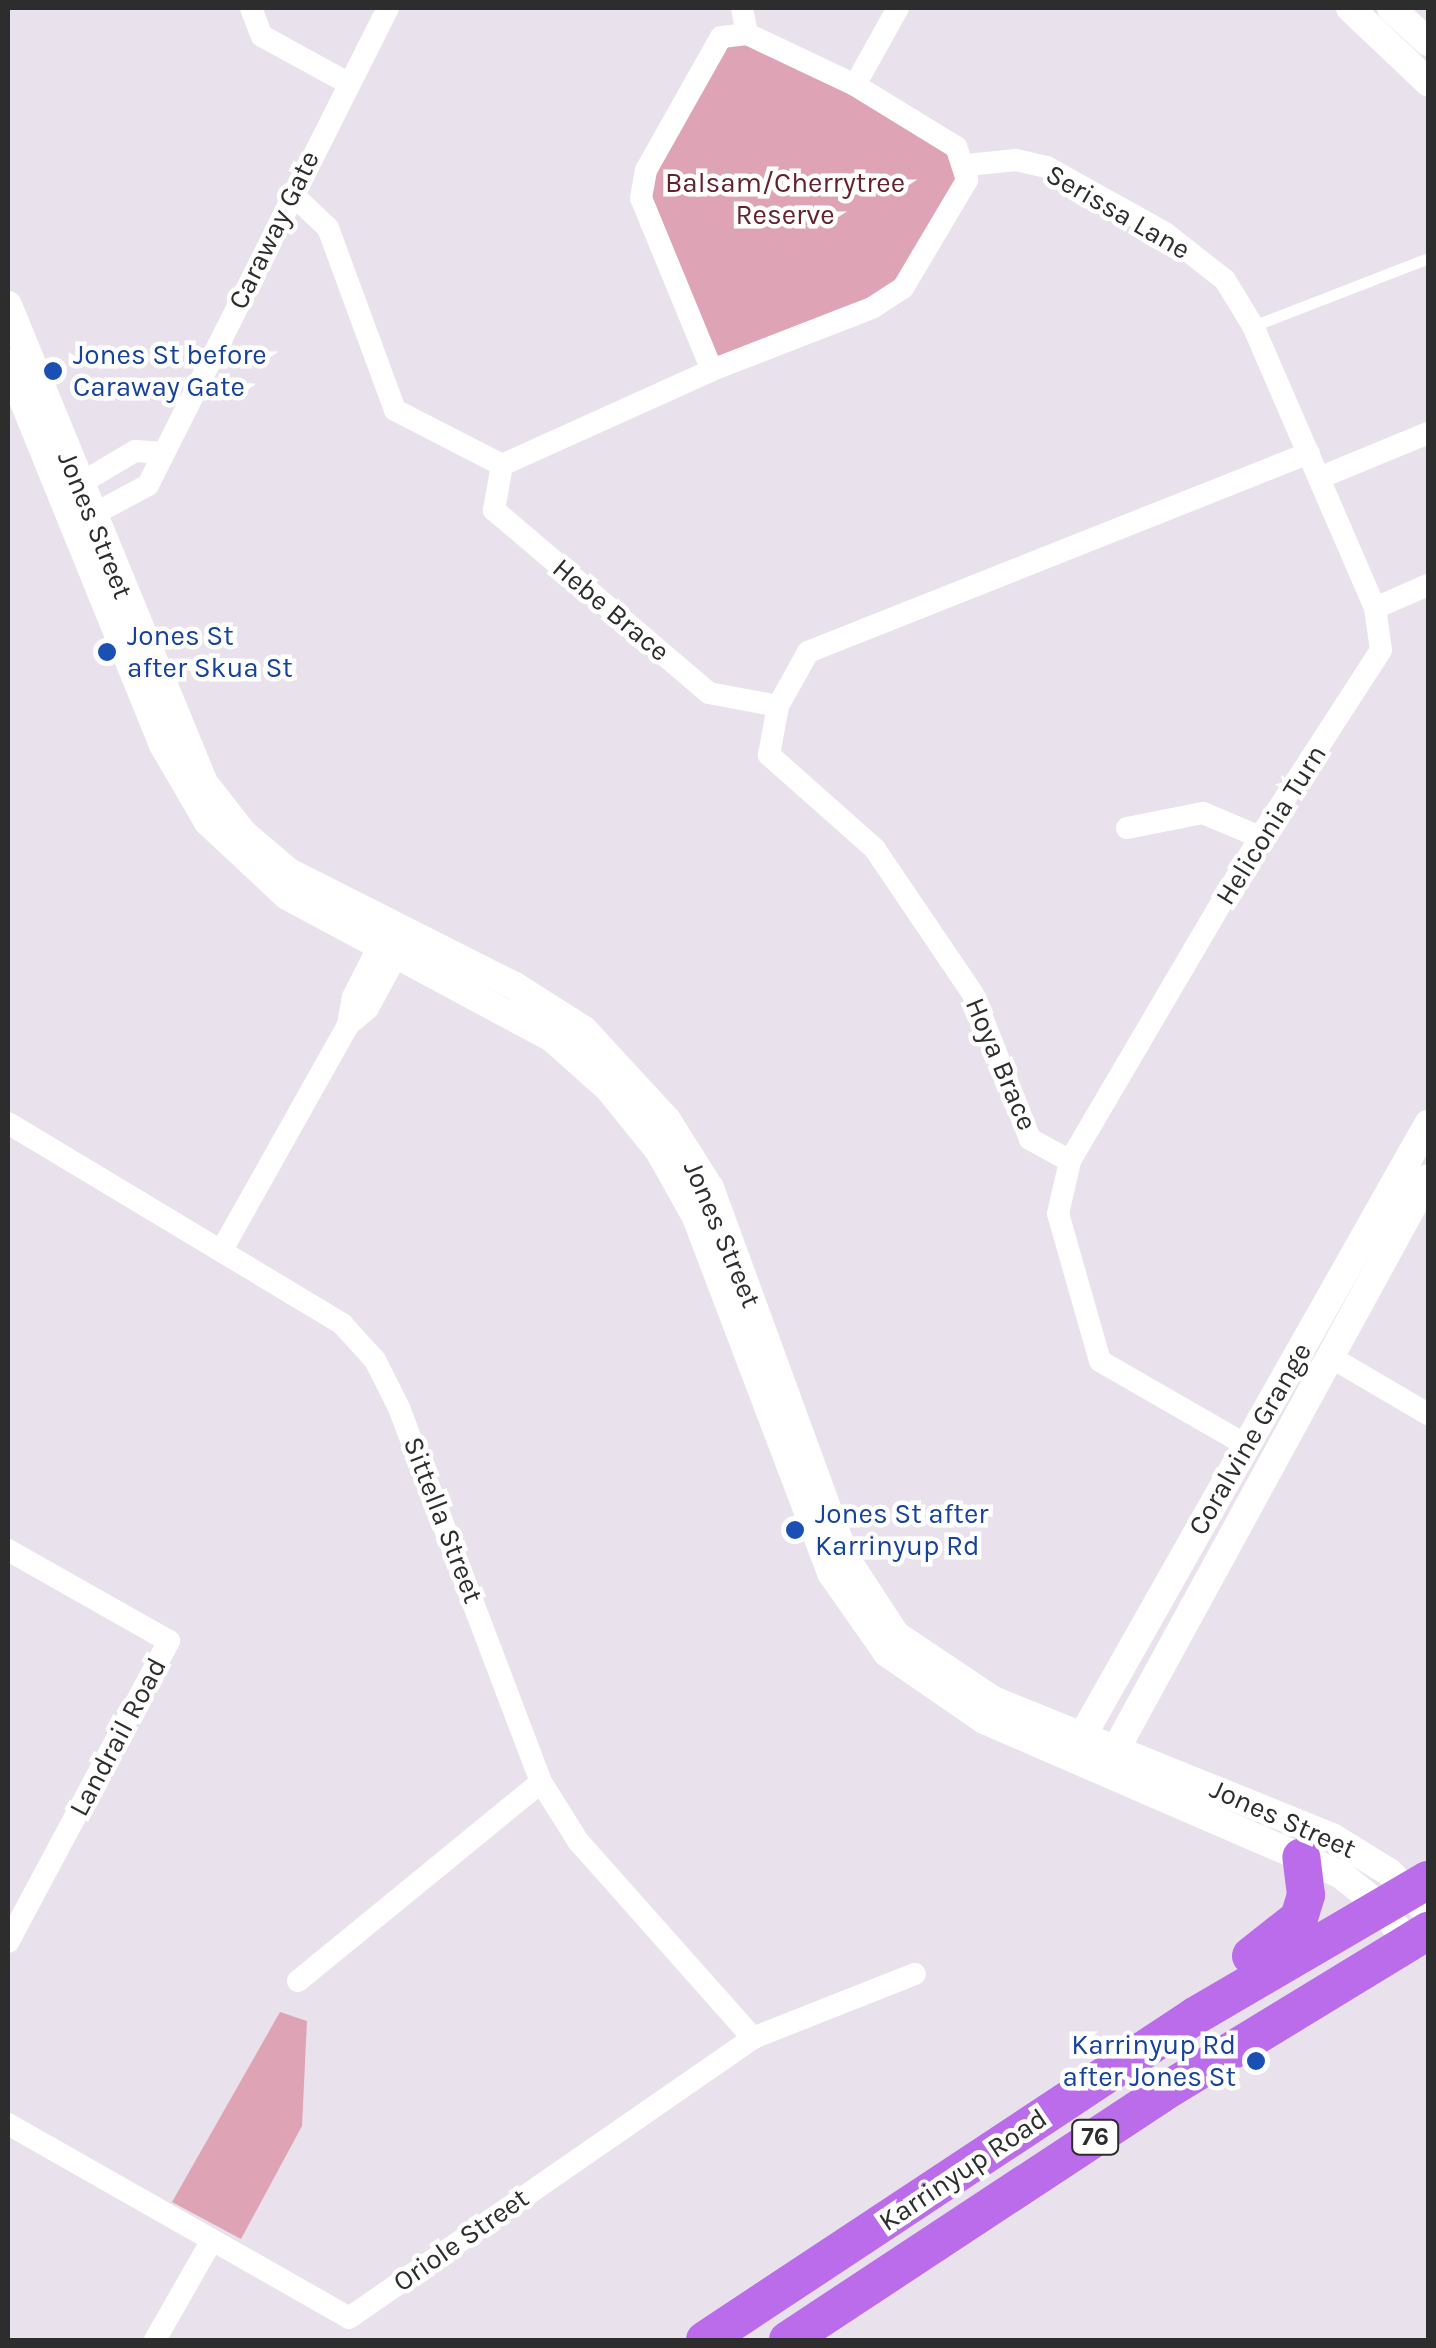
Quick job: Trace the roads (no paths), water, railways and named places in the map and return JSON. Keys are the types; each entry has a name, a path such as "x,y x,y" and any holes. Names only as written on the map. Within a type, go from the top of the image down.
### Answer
{"highway":[{"path":"1196,2016 1240,1964 1299,1918 1306,1895 1301,1857"},
{"name":"Karrinyup Road","path":"705,2340 1196,2016 1413,1910"},
{"name":"Karrinyup Road","path":"788,2340 1159,2094 1413,1910"}],"street":[{"path":"251,8 262,36 346,82"},
{"name":"Caraway Gate","path":"81,522 148,486 346,82 388,8"},
{"path":"742,8 748,34"},
{"path":"855,85 898,8"},
{"path":"1350,8 1428,82"},
{"path":"1391,8 1428,42"},
{"path":"291,193 328,228 395,410 502,465 712,370 872,308 904,288 967,180 967,166 956,147 855,85 748,34 721,37 646,170 640,198 712,370"},
{"name":"Serissa Lane","path":"967,166 1016,160 1047,167 1195,256 1225,280 1254,326 1319,478"},
{"name":"Jones Street","path":"8,305 69,490 162,745 208,822 287,896 393,940 552,1038 636,1119 696,1217 848,1605 888,1652 949,1702 1078,1744 1413,1910"},
{"name":"Jones Street","path":"8,363 69,490"},
{"path":"1319,478 1428,432"},
{"path":"69,490 135,451 161,453"},
{"path":"778,706 808,652 1309,453"},
{"name":"Hebe Brace","path":"502,465 494,510 708,693 778,706"},
{"name":"Heliconia Turn","path":"1070,1161 1260,837 1381,650 1375,608 1319,478"},
{"path":"1375,608 1428,585"},
{"name":"Hoya Brace","path":"778,706 769,754 875,848 973,994 1030,1138 1070,1161"},
{"path":"1127,828 1203,812 1260,837"},
{"path":"224,1248 348,1024 368,1008 393,940"},
{"name":"Sittella Street","path":"8,1124 224,1248 342,1324 375,1360 399,1408 541,1782 578,1841 752,2038"},
{"name":"Coralvine Grange","path":"1078,1744 1428,1124"},
{"path":"1070,1161 1058,1214 1100,1361 1246,1444"},
{"name":"Coralvine Grange","path":"1111,1759 1428,1178"},
{"path":"1329,1356 1428,1414"},
{"name":"Landrail Road","path":"8,1550 169,1642 8,1942"},
{"name":"Jones Street","path":"1111,1759 1332,1837 1413,1910"},
{"path":"298,1981 541,1782"},
{"name":"Oriole Street","path":"8,2124 349,2318 752,2038 914,1974"},
{"path":"155,2340 212,2240"}],"lane":[{"path":"1254,326 1428,258"}],"place":[{"name":"Jones St before Caraway Gate","path":"53,371"},
{"name":"Jones St after Skua St","path":"107,652"},
{"name":"Jones St after Karrinyup Rd","path":"795,1530"},
{"name":"Karrinyup Rd after Jones St","path":"1256,2061"}],"park label":[{"name":"Balsam/Cherrytree Reserve","path":"785,199"}]}
